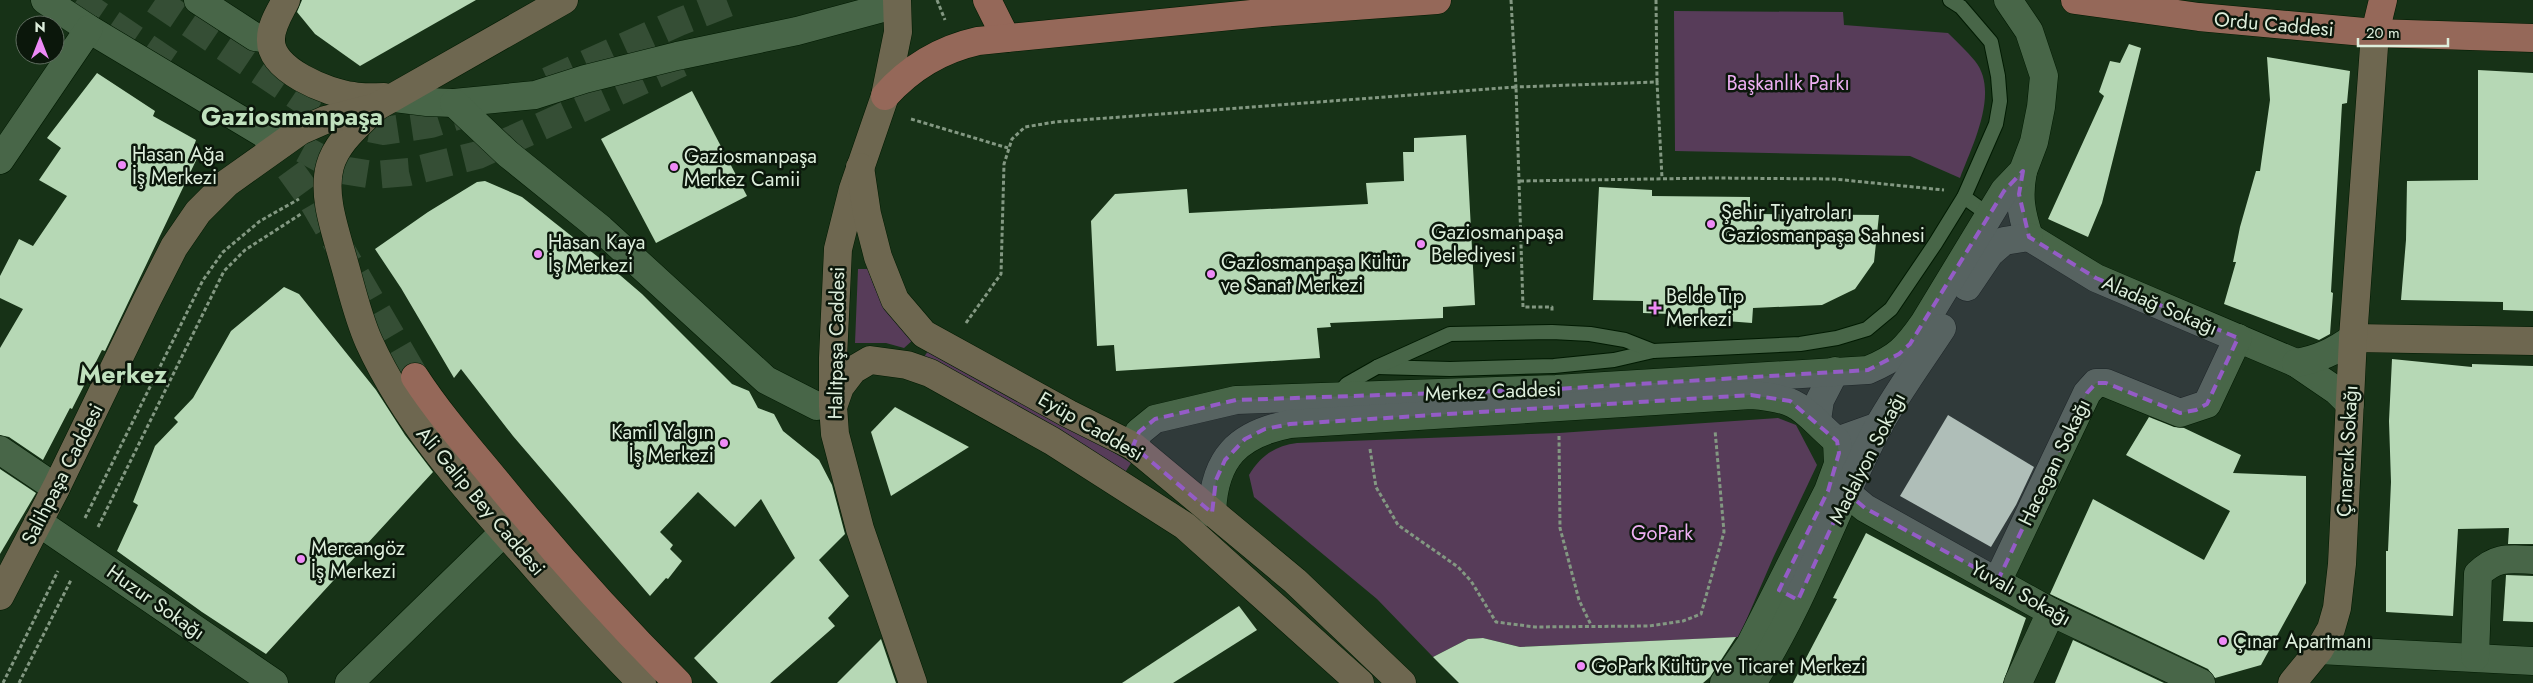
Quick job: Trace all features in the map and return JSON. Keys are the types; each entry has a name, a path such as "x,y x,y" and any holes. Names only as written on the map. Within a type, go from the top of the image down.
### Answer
{"main road":[{"path":"286,0 274,26 271,39 272,49 278,61 309,81 353,96 386,103 548,4"},
{"path":"986,0 1006,38"},
{"path":"885,96 900,79 955,46 1006,38 1289,10 1437,0"},
{"name":"Ordu Caddesi","path":"2076,0 2199,17 2375,34 2533,38"},
{"path":"2375,34 2383,0"},
{"name":"Halitpaşa Caddesi","path":"888,5 898,32 885,96 860,167 838,250 833,358 825,406 835,434 860,529 913,683"},
{"name":"Çınarcık Sokağı","path":"2292,683 2319,650 2331,629 2338,599 2342,564 2353,338 2375,34"},
{"name":"Salihpaşa Caddesi","path":"0,596 56,488 147,300 179,240 198,212 227,183 300,132 325,120 386,103"},
{"name":"Ali Galip Bey Caddesi","path":"386,103 336,150 330,167 328,187 333,225 368,340 385,373 415,420 448,466 504,532 642,683"},
{"name":"Eyüp Caddesi","path":"860,167 867,214 878,256 895,300 924,334 1070,414 1133,446 1295,581 1384,677"},
{"path":"2353,338 2533,341"},
{"name":"Eyüp Caddesi","path":"825,406 853,370 870,360 907,365 930,372 990,405 1185,526 1360,683"},
{"path":"415,377 434,406 541,536 623,628 678,683"},
{"path":"1133,446 1140,497"}],"street":[{"path":"198,0 256,37 271,39"},
{"name":"Madalyon Sokağı","path":"1868,370 1900,354 1910,344 2004,191 2023,171 2034,142 2041,107 2044,76 2029,31 2008,0"},
{"path":"56,3 88,29 281,144"},
{"path":"386,103 454,103 535,95 586,79 677,56 797,32 888,5"},
{"path":"0,160 88,29"},
{"path":"454,103 508,154 602,229 766,380 825,406"},
{"path":"2023,171 2019,194 2022,215 2029,237"},
{"name":"Madalyon Sokağı","path":"1724,683 1788,595 1847,493 1879,426 1990,253 2004,241 2029,237"},
{"name":"Aladağ Sokağı","path":"2029,237 2096,278 2296,364 2337,391 2350,404"},
{"name":"Hacegan Sokağı","path":"1998,580 2086,393 2096,383 2114,385 2180,413 2196,410 2207,404 2238,338"},
{"path":"2296,364 2316,360 2336,351 2353,338"},
{"path":"1835,371 1820,400 1817,420 1837,441 1879,426 1883,411 1882,394 1877,378 1868,370"},
{"name":"Merkez Caddesi","path":"1212,513 1214,487 1225,460 1245,439 1265,429 1290,424 1651,391 1835,371 1868,370"},
{"name":"Merkez Caddesi","path":"1133,446 1139,432 1155,419 1236,400 1556,389 1612,394"},
{"name":"Merkez Caddesi","path":"1651,391 1773,397 1790,401 1817,420"},
{"name":"Madalyon Sokağı","path":"1752,683 1766,662 1788,595 1838,464 1837,441"},
{"path":"0,450 56,488"},
{"name":"Yuvalı Sokağı","path":"1847,493 1865,508 1998,580 2051,612 2201,683"},
{"name":"Huzur Sokağı","path":"38,522 274,683"},
{"path":"349,683 504,532"},
{"path":"2475,657 2478,574 2487,565 2502,558 2533,560"},
{"path":"2018,683 2051,612"},
{"path":"2319,650 2533,661"}],"lane":[{"path":"1377,366 1450,369 1554,366 1614,360 1654,351 1800,344 1837,338 1867,329 1892,309 1964,197 1996,124 2000,101 1998,76 1991,42 1961,7 1950,0"},
{"path":"1964,197 1989,215"},
{"path":"1336,397 1347,384 1377,366 1450,334 1552,332 1590,334 1625,340 1654,351"}],"path":[{"path":"930,1 937,0 946,23"},
{"path":"1511,0 1520,181 1523,307 1552,307 1552,319"},
{"path":"1656,0 1657,82 1662,178"},
{"path":"949,346 1001,274 1004,164 1012,139 1025,127 1055,122 1516,87 1657,82"},
{"path":"911,119 1008,148"},
{"path":"1520,181 1662,178 1834,179 1940,188 1964,197"},
{"path":"81,525 203,280 223,252 260,221 306,195"},
{"path":"96,530 224,271 245,250 303,212"},
{"path":"1370,455 1376,486 1398,525 1458,567 1471,581 1496,622 1535,627 1591,625 1649,626 1683,621 1701,614 1724,532 1715,430"},
{"path":"1559,433 1560,528 1579,600 1591,625"},
{"path":"3,683 62,564"},
{"path":"19,683 75,572"}],"highlighted area":[{"path":"2023,171 2019,194 2029,237 2096,278 2238,338 2207,404 2196,410 2180,413 2106,383 2096,383 2087,393 1998,580 1865,508 1847,493 1798,600 1779,590 1828,491 1839,453 1837,441 1790,401 1751,395 1290,424 1265,429 1245,439 1225,460 1216,480 1212,513 1133,446 1139,432 1155,419 1236,400 1556,389 1868,370 1899,354 1910,344 2004,191"}],"green space":[{"name":"Başkanlık Parkı","path":"1674,11 1843,12 1844,25 1948,33 1975,61 1982,74 1985,88 1984,103 1977,135 1960,178 1910,156 1675,151"},
{"path":"858,269 868,269 885,308 898,325 914,339 904,348 886,343 855,343"},
{"path":"930,348 1047,412 1131,463 1124,474 924,357"},
{"name":"GoPark","path":"1778,418 1796,425 1817,465 1773,558 1739,637 1520,647 1483,638 1468,639 1433,657 1377,599 1254,497 1249,475 1258,462 1275,449 1297,443 1559,433"}],"building":[{"path":"302,0 476,0 360,66 315,34 297,12"},
{"path":"2129,44 2141,48 2102,203 2088,237 2048,219 2104,96 2099,92 2110,61 2120,63"},
{"path":"2267,57 2350,71 2347,103 2342,104 2330,334 2319,340 2224,304 2236,262 2233,262 2240,227 2256,171 2260,171 2270,100"},
{"path":"2478,70 2533,73 2533,311 2503,310 2503,302 2401,300 2406,240 2407,181 2478,180"},
{"path":"97,73 155,111 153,116 196,140 194,146 201,150 105,351 102,350 43,460 9,437 0,435 0,348 23,309 0,298 0,276 19,239 33,246 67,196 39,180 61,148 47,138"},
{"name":"Gaziosmanpaşa Merkez Camii","path":"692,91 747,196 656,243 601,139"},
{"name":"Gaziosmanpaşa Kültür ve Sanat Merkezi","path":"1466,135 1475,305 1443,307 1443,318 1330,323 1331,327 1317,328 1320,358 1116,371 1114,345 1097,346 1091,221 1115,194 1187,189 1189,213 1368,204 1366,183 1404,181 1403,152 1414,152 1414,138"},
{"path":"485,181 522,197 607,264 642,294 732,384 749,391 758,408 774,414 783,431 819,460 832,485 845,534 819,560 849,596 828,618 835,626 770,683 718,683 694,658 795,558 761,499 735,527 698,492 660,532 673,545 670,549 682,561 668,579 666,578 650,596 513,436 461,369 454,378 401,288 375,249 428,212 477,182"},
{"path":"1599,187 1652,190 1652,196 1750,197 1750,210 1757,210 1757,214 1879,215 1874,262 1855,289 1822,305 1753,308 1752,323 1726,321 1726,316 1643,313 1643,301 1593,300"},
{"path":"284,287 299,294 376,390 405,435 433,472 266,654 202,612 117,551 138,505 133,502 155,446 178,422 174,418 193,398 231,331"},
{"path":"2392,359 2472,367 2472,364 2533,366 2533,544 2508,544 2509,528 2458,529 2453,616 2386,612 2386,551 2388,551 2391,482 2389,421"},
{"path":"895,407 969,447 891,496 871,432"},
{"path":"1948,415 2034,467 2016,505 1991,547 1900,496"},
{"path":"2149,417 2174,427 2184,428 2241,455 2233,473 2306,476 2306,583 2261,665 2215,678 2208,669 2050,594 2093,499 2204,560 2230,511 2126,455"},
{"path":"0,469 36,493 0,554"},
{"path":"1866,533 2026,618 2003,683 1793,683 1837,599 1833,598"},
{"path":"2506,575 2533,576 2533,622 2503,621"},
{"path":"1239,606 1257,630 1173,683 1122,683"},
{"name":"GoPark Kültür ve Ticaret Merkezi","path":"1736,637 1710,677 1703,683 1459,683 1433,657 1468,639 1483,638 1520,647"},
{"path":"881,639 896,683 837,683"},
{"path":"2073,640 2164,683 2055,683"}],"tunnel":[{"path":"77,0 177,68"},
{"path":"155,0 303,100 349,124 384,131 431,124 485,107"},
{"path":"548,81 679,22 735,0"},
{"path":"266,129 342,170 374,175 409,172 478,155 681,63"},
{"path":"265,135 312,200 415,377"}],"place":[{"name":"Hasan Ağa İş Merkezi","path":"122,165"},
{"name":"Gaziosmanpaşa Merkez Camii","path":"674,167"},
{"name":"Şehir Tiyatroları Gaziosmanpaşa Sahnesi","path":"1711,224"},
{"name":"Gaziosmanpaşa Belediyesi","path":"1421,244"},
{"name":"Hasan Kaya İş Merkezi","path":"538,254"},
{"name":"Gaziosmanpaşa Kültür ve Sanat Merkezi","path":"1211,274"},
{"name":"Belde Tıp Merkezi","path":"1655,308"},
{"name":"Kamil Yalgın İş Merkezi","path":"724,443"},
{"name":"Mercangöz İş Merkezi","path":"301,559"},
{"name":"Çınar Apartmanı","path":"2223,641"},
{"name":"GoPark Kültür ve Ticaret Merkezi","path":"1581,666"}],"district":[{"name":"Gaziosmanpaşa","path":"292,116"},
{"name":"Merkez","path":"123,374"}]}
